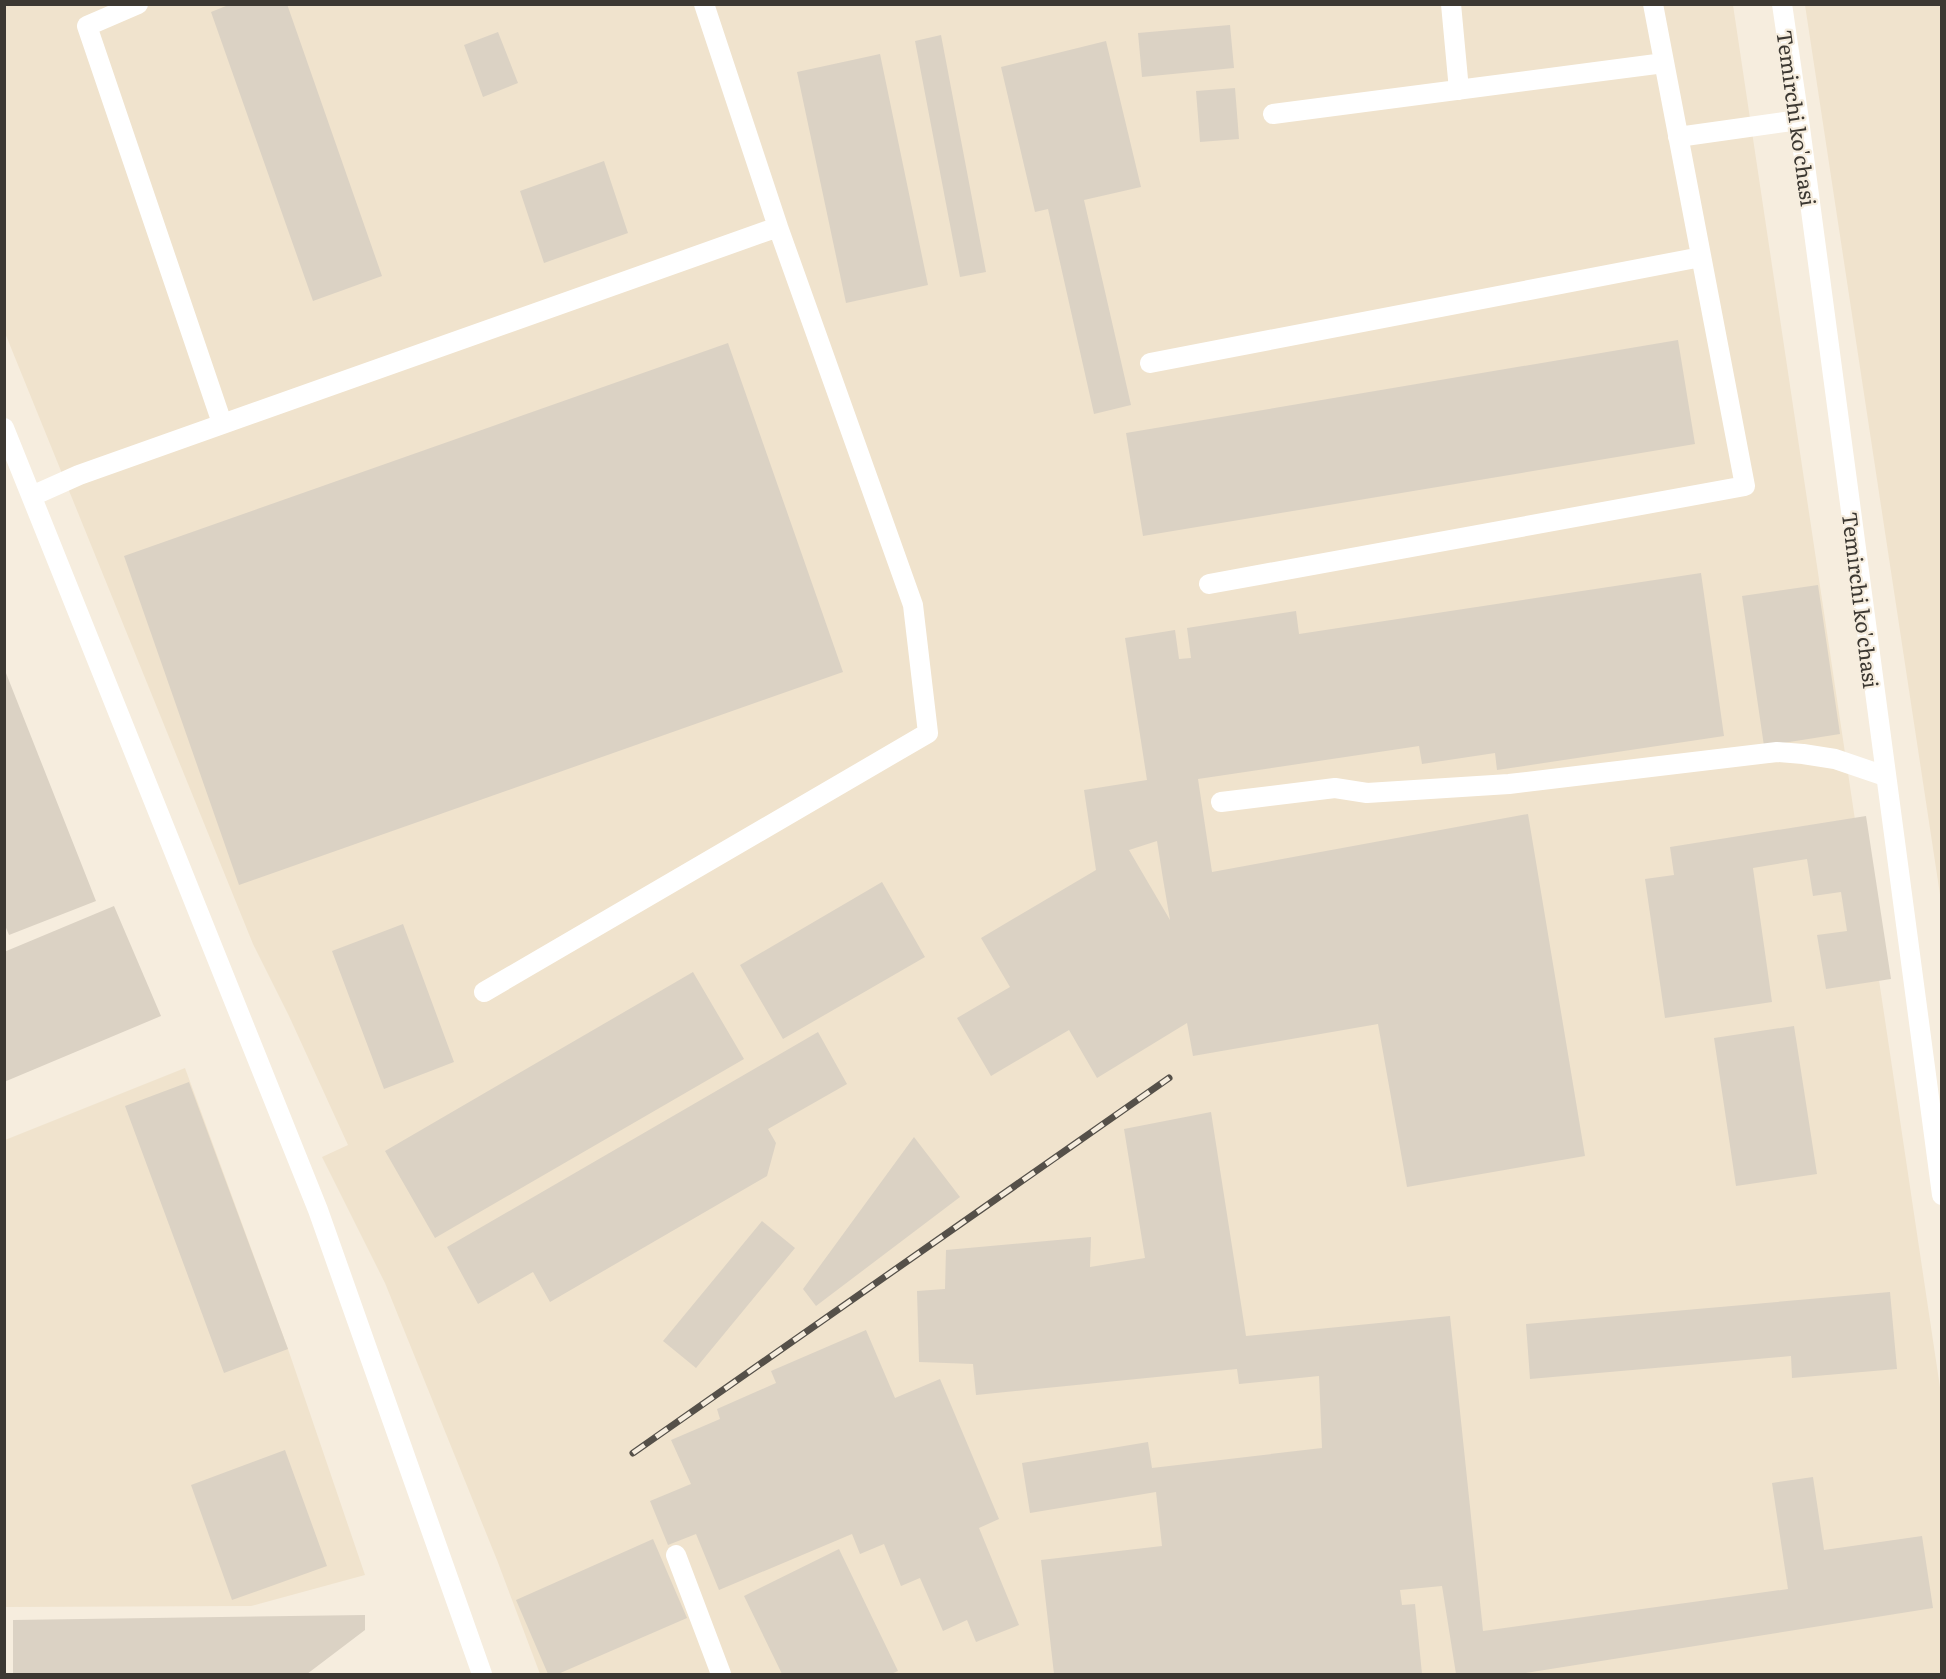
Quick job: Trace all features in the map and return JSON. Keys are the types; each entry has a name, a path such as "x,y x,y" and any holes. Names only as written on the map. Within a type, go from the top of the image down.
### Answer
{"lane":[{"path":"138,4 87,26 222,423"},
{"path":"484,992 928,733 913,605 778,227 704,4"},
{"path":"1451,4 1459,90"},
{"path":"1209,584 1745,486 1653,4"},
{"name":"Temirchi ko'chasi","path":"1782,4 1941,1195"},
{"path":"1273,114 1664,63"},
{"path":"1678,137 1799,120"},
{"path":"32,496 79,475 222,423 778,227"},
{"path":"1150,363 1701,257"},
{"path":"4,428 318,1210 482,1674"},
{"path":"1221,802 1335,788 1367,794 1509,784 1777,752 1835,759 1885,776"},
{"path":"676,1555 721,1674"}],"shaded area":[{"path":"4,5 1733,5 1941,1394 1941,1674 540,1674 497,1560 385,1283 322,1157 348,1145 253,944 5,333"},
{"path":"1805,5 1941,5 1941,901"},
{"path":"185,1068 288,1349 365,1575 251,1606 5,1607 5,1140"}],"building":[{"path":"231,4 287,4 382,276 313,301 211,12"},
{"path":"1230,25 1234,68 1142,77 1138,33"},
{"path":"498,32 518,83 483,97 464,45"},
{"path":"941,35 986,272 960,277 915,41"},
{"path":"1106,41 1141,187 1084,200 1131,405 1094,414 1048,209 1035,212 1001,67"},
{"path":"880,54 928,285 846,303 797,72"},
{"path":"1235,88 1239,139 1200,142 1196,91"},
{"path":"604,161 628,233 544,263 520,191"},
{"path":"1678,340 1695,444 1143,536 1126,433"},
{"path":"728,343 843,672 239,885 124,556"},
{"path":"1701,573 1724,736 1497,770 1495,753 1422,764 1419,746 1198,779 1212,872 1528,814 1585,1156 1407,1187 1378,1024 1193,1056 1187,1023 1097,1078 1069,1030 991,1076 957,1018 1010,987 981,938 1096,870 1084,790 1147,780 1125,638 1175,630 1179,659 1191,658 1187,628 1296,611 1299,634","holes":["1157,841 1170,920 1129,850"]},
{"path":"1818,585 1840,734 1764,746 1742,596"},
{"path":"4,668 96,901 9,935 4,923"},
{"path":"1866,816 1891,979 1826,989 1817,935 1847,931 1841,892 1813,896 1807,859 1753,868 1772,1002 1665,1018 1645,879 1674,875 1670,847"},
{"path":"882,882 925,957 783,1039 740,965"},
{"path":"114,906 161,1016 4,1082 4,952"},
{"path":"403,924 454,1062 384,1089 332,951"},
{"path":"693,972 744,1059 435,1238 385,1151"},
{"path":"1794,1026 1817,1174 1736,1186 1714,1038"},
{"path":"818,1032 847,1084 768,1129 776,1143 767,1176 550,1302 533,1272 478,1304 447,1247"},
{"path":"189,1082 288,1349 224,1373 125,1106"},
{"path":"1211,1112 1246,1336 1450,1316 1483,1631 1788,1589 1772,1483 1813,1477 1824,1550 1922,1536 1933,1608 1520,1674 1456,1674 1442,1586 1400,1590 1402,1605 1415,1604 1422,1674 1054,1674 1041,1560 1162,1546 1156,1492 1030,1513 1022,1463 1148,1442 1152,1468 1322,1448 1319,1376 1239,1384 1237,1369 976,1395 973,1364 919,1362 917,1291 945,1289 946,1250 1091,1237 1090,1267 1145,1258 1124,1129"},
{"path":"914,1137 960,1197 816,1306 803,1289"},
{"path":"762,1221 795,1248 696,1368 663,1341"},
{"path":"1890,1292 1897,1369 1792,1378 1791,1356 1530,1379 1526,1324"},
{"path":"866,1330 895,1398 940,1379 999,1519 979,1528 1019,1625 976,1642 967,1620 943,1631 920,1578 901,1586 884,1544 860,1554 852,1534 719,1590 696,1534 668,1545 650,1501 691,1484 671,1440 720,1419 717,1409 776,1383 771,1371"},
{"path":"285,1450 327,1566 232,1600 191,1485"},
{"path":"653,1539 687,1618 558,1674 548,1674 516,1600"},
{"path":"839,1549 898,1671 891,1674 782,1674 744,1596"},
{"path":"365,1615 365,1630 307,1674 13,1674 13,1620"}],"railway":[{"path":"633,1453 1169,1078"}]}
